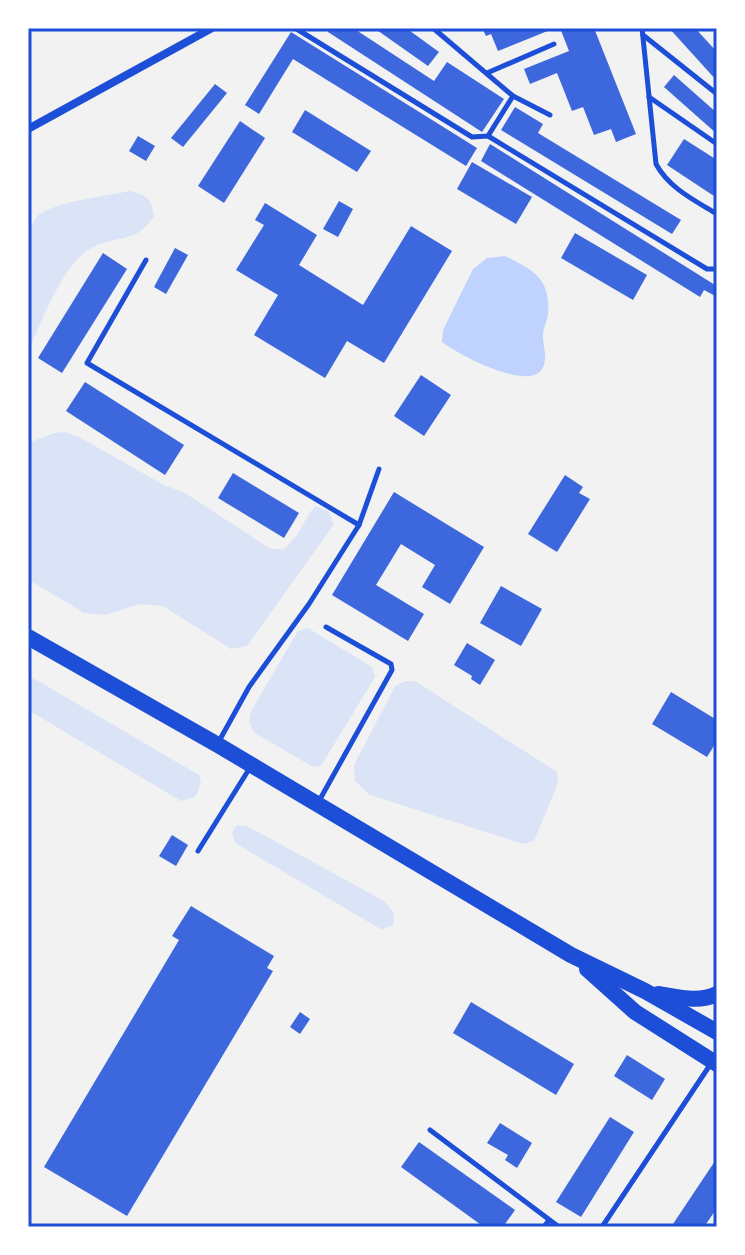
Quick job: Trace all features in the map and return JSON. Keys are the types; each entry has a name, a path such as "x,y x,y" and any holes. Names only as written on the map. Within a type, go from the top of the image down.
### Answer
{"main road":[{"path":"28,637 218,745 571,955 645,991 717,1032"},
{"path":"571,955 635,1012 715,1063"},
{"path":"645,991 685,999 708,998 717,994"}],"street":[{"path":"28,129 212,28"}],"lane":[{"path":"192,28 197,37"},
{"path":"295,28 472,137 488,136 707,269 717,269"},
{"path":"433,28 513,96 550,115"},
{"path":"642,31 717,94"},
{"path":"642,31 656,164 663,178 717,214"},
{"path":"487,73 554,44"},
{"path":"488,136 513,96"},
{"path":"649,97 717,144"},
{"path":"146,260 87,363 359,525"},
{"path":"218,745 249,687 309,604 359,525 379,469"},
{"path":"318,804 392,670 391,664 326,627"},
{"path":"198,851 252,765"},
{"path":"602,1227 715,1063"},
{"path":"430,1130 559,1227"},
{"path":"544,1227 549,1220"}],"shaded area":[{"path":"129,191 147,198 154,216 133,235 99,244 80,257 54,295 28,351 28,232 34,221 43,212 62,205"},
{"path":"65,432 185,493 271,549 284,549 316,506 328,511 334,524 247,646 231,649 163,606 140,604 105,615 84,613 28,579 28,443"},
{"path":"308,628 372,667 375,677 321,766 313,767 255,733 249,723 251,711 298,631"},
{"path":"28,675 199,775 201,784 195,797 181,801 28,710"},
{"path":"415,681 557,772 558,783 534,841 523,844 370,795 355,781 354,765 395,686"},
{"path":"237,825 247,826 384,901 394,913 393,925 382,930 235,843 232,832"}],"water":[{"path":"505,256 532,271 547,293 548,315 543,333 545,360 542,369 535,375 509,374 493,369 442,342 443,330 473,269 487,258"}],"building":[{"path":"330,28 353,28 434,81 447,62 504,99 482,132 328,32"},
{"path":"374,28 406,28 439,52 428,66"},
{"path":"482,28 555,28 498,51 491,34 486,36"},
{"path":"560,28 594,28 636,134 616,142 611,129 594,135 583,107 572,111 557,73 530,84 524,69 569,51"},
{"path":"669,28 695,28 717,52 717,81"},
{"path":"291,32 477,148 466,166 293,59 259,114 245,105"},
{"path":"674,75 717,113 717,134 664,87"},
{"path":"215,84 227,93 183,147 171,138"},
{"path":"515,107 543,124 538,133 681,220 672,234 501,130"},
{"path":"305,110 371,151 357,172 292,132"},
{"path":"240,121 265,138 224,203 198,186"},
{"path":"138,136 155,146 146,161 129,151"},
{"path":"684,139 717,160 717,198 667,165"},
{"path":"490,144 715,285 717,282 717,297 704,290 700,297 481,161"},
{"path":"472,162 532,197 516,224 457,189"},
{"path":"339,201 353,209 338,237 323,229"},
{"path":"265,203 317,235 299,265 363,305 411,226 452,251 384,363 347,341 325,378 254,335 278,295 236,270 264,225 255,220"},
{"path":"575,233 647,275 633,300 561,258"},
{"path":"175,248 188,255 166,294 154,287"},
{"path":"103,253 127,269 62,373 38,358"},
{"path":"421,375 451,395 424,436 394,416"},
{"path":"85,382 184,445 165,475 66,411"},
{"path":"233,473 299,513 284,538 218,498"},
{"path":"565,475 583,487 579,493 590,499 557,552 528,534"},
{"path":"394,492 484,547 450,604 422,587 435,565 401,544 376,585 424,614 408,641 332,595"},
{"path":"501,586 542,609 521,646 480,623"},
{"path":"467,643 495,660 480,685 454,665"},
{"path":"671,692 717,720 717,741 707,757 652,724"},
{"path":"172,835 188,845 176,866 159,856"},
{"path":"191,906 274,956 267,968 273,971 127,1216 44,1167 179,940 172,936"},
{"path":"471,1002 574,1064 556,1095 453,1033"},
{"path":"300,1012 310,1019 300,1034 290,1027"},
{"path":"627,1055 665,1079 652,1100 614,1076"},
{"path":"610,1117 634,1132 581,1217 556,1202"},
{"path":"500,1123 532,1143 517,1168 505,1160 508,1155 487,1143"},
{"path":"419,1142 515,1210 503,1227 484,1227 401,1167"},
{"path":"717,1158 717,1208 704,1227 671,1227"}]}
